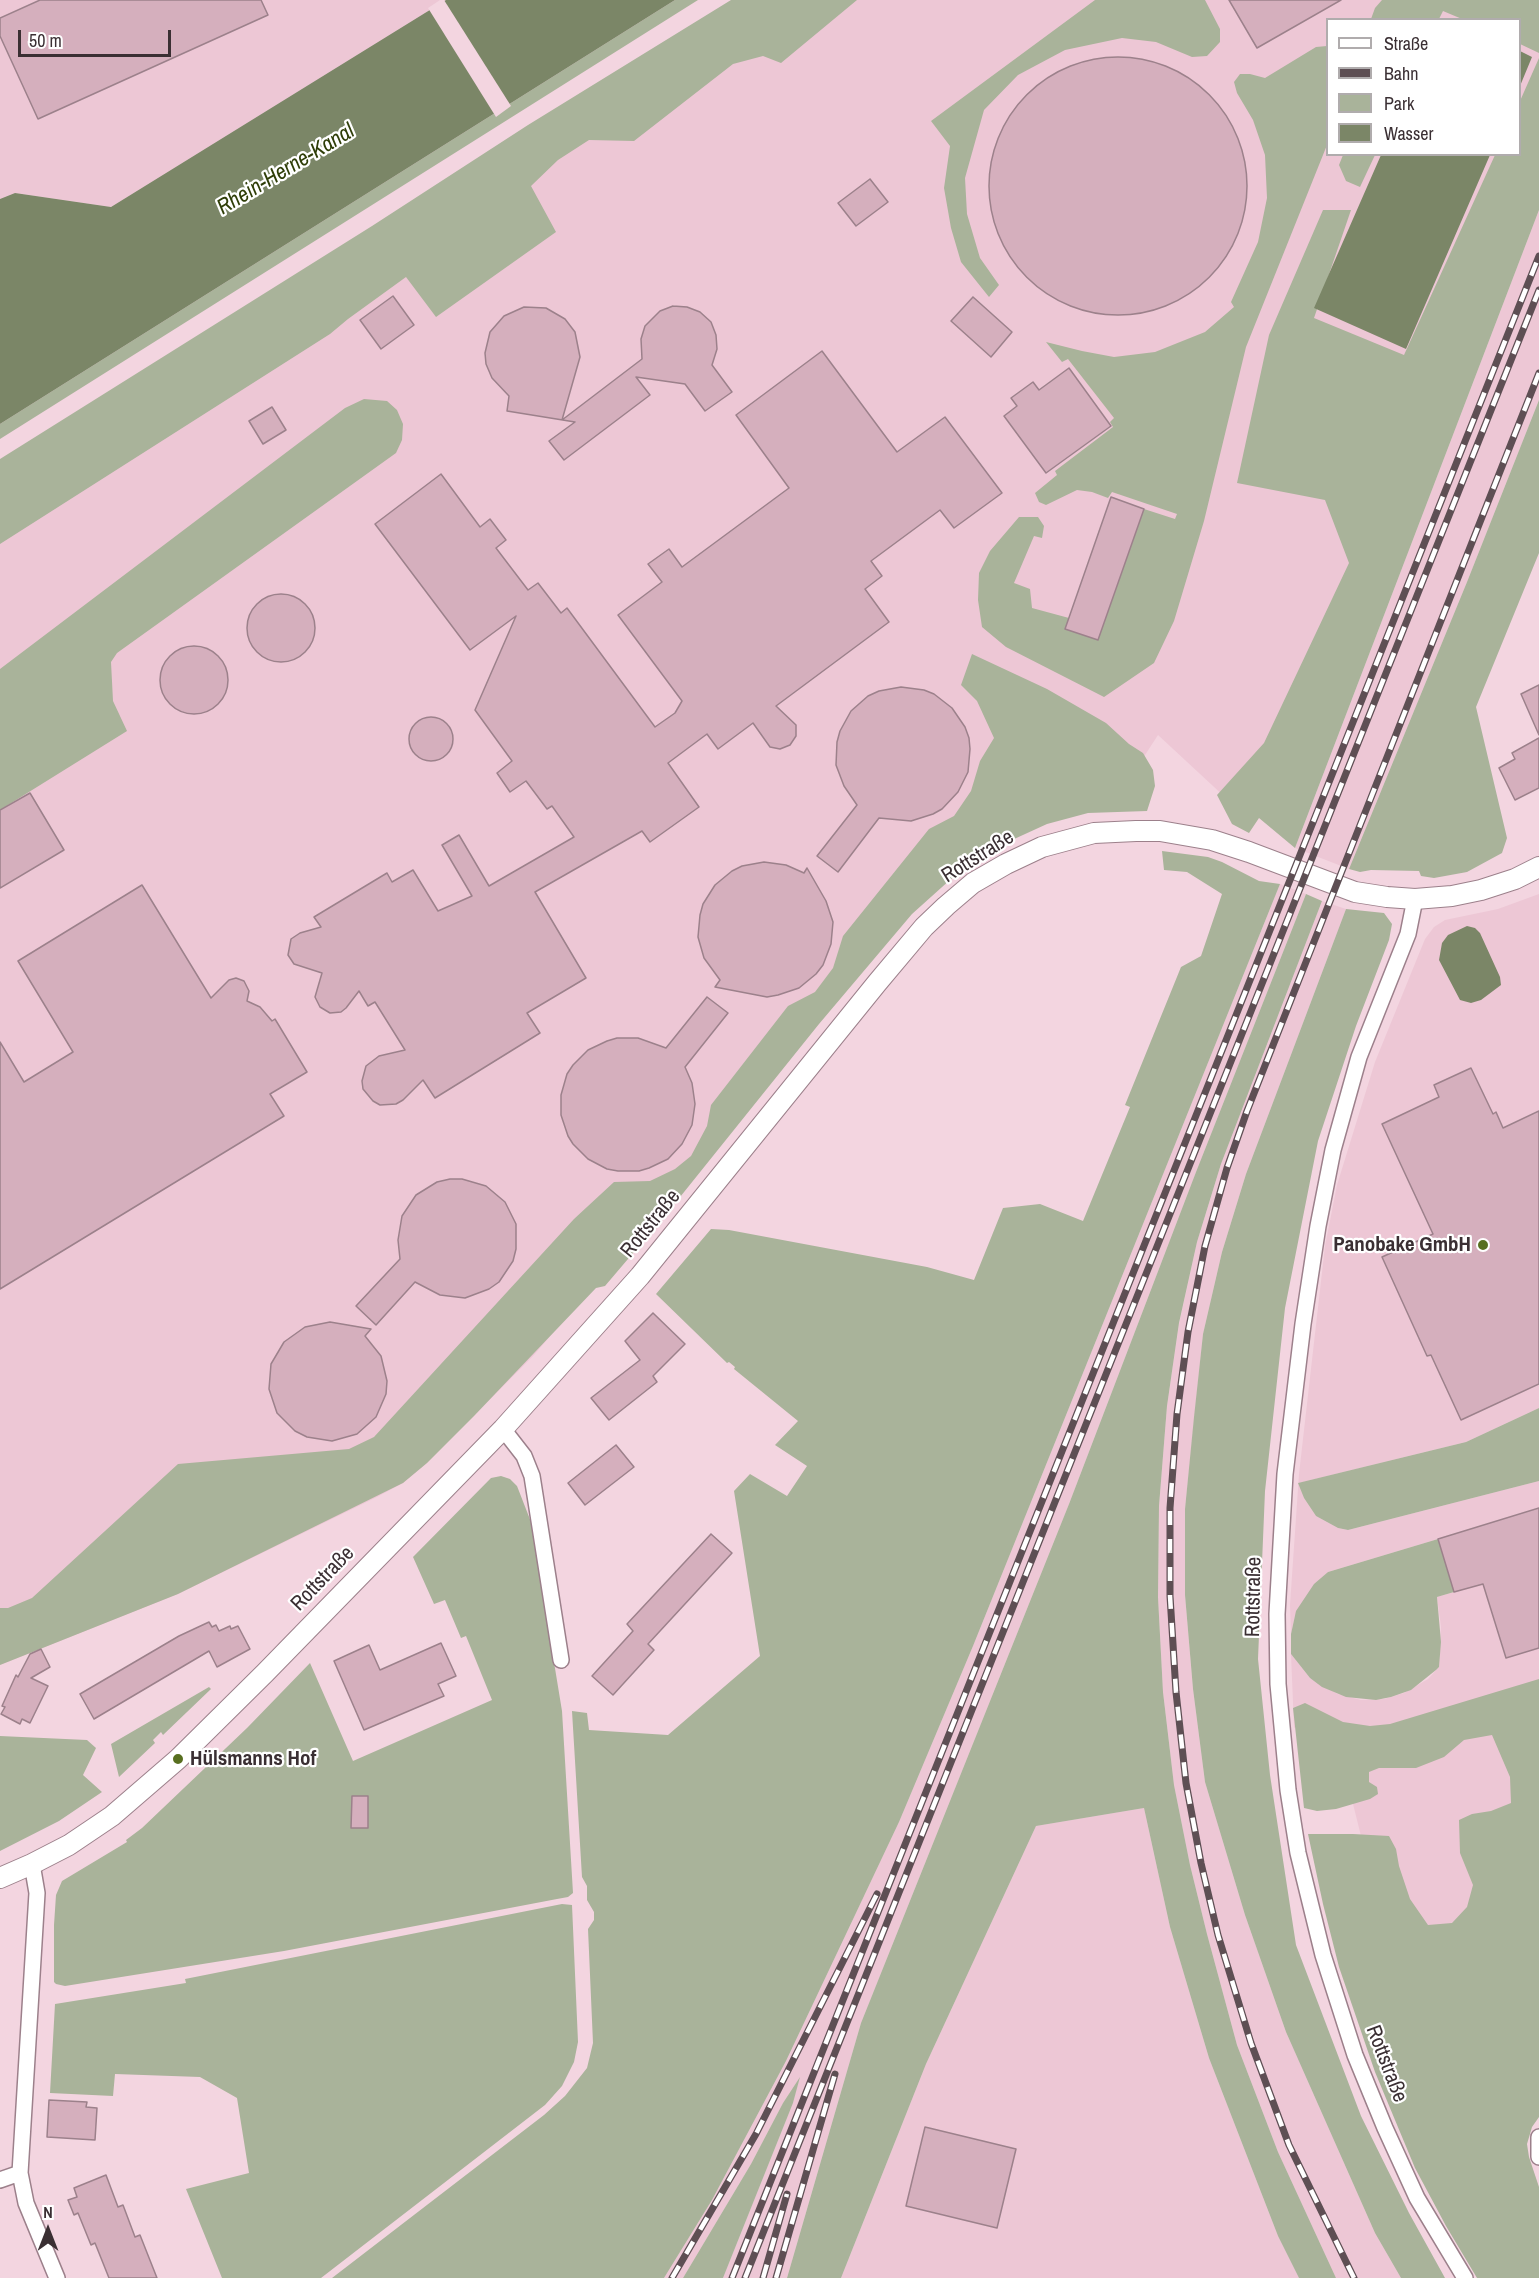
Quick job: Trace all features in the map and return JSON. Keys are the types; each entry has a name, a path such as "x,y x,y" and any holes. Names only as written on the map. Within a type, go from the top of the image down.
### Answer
{"street":[{"name":"Rottstraße","path":"0,1878 69,1845 112,1816 178,1759 265,1673 503,1429 640,1276 924,927 973,883 1042,846 1070,838 1094,833 1160,831 1212,840 1355,892 1387,897 1415,899 1452,896 1515,879 1539,867"},
{"name":"Rottstraße","path":"1415,899 1408,934 1359,1057 1333,1150 1318,1226 1303,1324 1286,1473 1276,1614 1278,1684 1288,1790 1298,1853 1323,1955 1355,2055 1384,2127 1417,2198 1465,2278"},
{"path":"503,1429 524,1456 532,1476 561,1660"},
{"path":"32,1864 37,1893 20,2173 26,2203 57,2278"},
{"path":"1539,2137 1539,2157"},
{"path":"0,2180 20,2173"}],"shaded area":[{"path":"0,0 446,0 111,207 15,193 0,199"},
{"path":"779,0 1539,0 1539,112 1367,541 1255,786 1227,799 1158,735 1136,769 967,846 534,1355 427,1463 403,1483 377,1497 178,1594 0,1665 0,492"},
{"path":"1539,210 1539,400 1349,869 1295,848"},
{"path":"1280,884 1306,894 1196,1172 1069,1504 861,2023 787,2278 723,2278 793,2103 799,2079 683,2278 664,2278 712,2200 786,2061 899,1822 973,1646"},
{"path":"1539,894 1539,1408 1466,1442 1299,1483 1304,1498 1316,1516 1338,1528 1348,1530 1539,1481 1539,2080 1367,1860 1353,1804 1294,1727 1291,1654 1310,1678 1338,1694 1361,1700 1384,1699 1404,1693 1428,1679 1439,1667 1441,1627 1437,1597 1454,1592 1438,1539 1328,1572 1295,1616 1291,1634 1290,1605 1299,1474 1325,1246 1337,1185 1375,1062 1425,939 1434,927 1445,920 1498,909"},
{"path":"1322,901 1346,909 1246,1174 1222,1252 1203,1334 1185,1509 1185,1595 1193,1689 1205,1782 1245,1915 1286,2032 1375,2233 1401,2278 1336,2278 1278,2152 1237,2045 1207,1934 1174,1785 1163,1692 1158,1597 1159,1506 1167,1406 1179,1324 1197,1242 1221,1164"},
{"path":"1144,1808 1170,1927 1209,2058 1278,2236 1299,2278 841,2278 926,2064 1036,1826"}],"green space":[{"path":"675,0 698,0 0,439 0,424"},
{"path":"731,0 857,0 781,63 763,56 733,64 634,141 589,140 558,160 531,186 556,232 436,317 406,277 330,334 0,544 0,459 372,226 528,125"},
{"path":"1095,0 1205,0 1220,29 1220,42 1207,56 1192,57 1156,42 1122,38 1065,50 1018,75 984,110 965,178 967,214 980,258 999,285 989,297 961,262 951,228 944,188 950,146 931,121"},
{"path":"1382,0 1539,0 1539,53 1521,44 1521,18 1460,18 1443,11 1440,18 1371,18 1375,8"},
{"path":"1326,46 1326,147 1246,347 1204,521 1174,621 1154,663 1104,697 1006,647 982,627 978,600 979,573 990,551 1019,517 1038,517 1044,526 1042,538 1034,536 1014,583 1030,589 1032,608 1069,618 1066,629 1098,640 1144,509 1175,519 1177,514 1112,492 1108,498 1092,492 1077,490 1046,505 1039,502 1035,493 1057,475 1055,471 1113,427 1110,422 1114,418 1068,359 1062,362 1046,342 1114,357 1155,352 1205,332 1234,307 1231,302 1258,242 1267,198 1265,155 1253,120 1237,93 1234,82 1240,74 1265,78 1316,47"},
{"path":"1539,58 1539,210 1295,848 1259,818 1249,833 1232,824 1217,795 1264,743 1349,563 1325,500 1237,483 1269,335 1323,210 1351,210 1314,318 1404,355 1495,156 1521,156 1521,99"},
{"path":"1343,156 1375,156 1360,187 1346,181 1339,165"},
{"path":"364,399 387,401 397,410 403,424 402,440 396,453 117,653 111,662 113,701 127,731 0,810 0,669 345,408"},
{"path":"1539,400 1539,553 1476,707 1507,838 1502,853 1467,872 1434,878 1421,876 1419,871 1371,870 1360,872 1349,869 1467,582"},
{"path":"972,654 1047,689 1106,723 1129,744 1143,753 1153,770 1155,786 1147,811 1088,813 1047,824 1012,840 961,870 912,914 605,1286 596,1288 474,1416 427,1463 403,1483 178,1594 0,1665 0,1608 8,1608 32,1598 178,1464 349,1449 374,1437 574,1219 614,1182 650,1181 675,1169 691,1156 707,1126 711,1105 788,1006 815,992 833,968 843,936 929,829 954,816 971,791 980,761 994,738 977,701 961,685"},
{"path":"1162,851 1208,857 1259,881 1280,884 973,1646 899,1822 786,2061 712,2200 664,2278 332,2278 544,2115 565,2096 587,2068 593,2043 588,1929 594,1920 594,1912 587,1900 587,1886 582,1877 572,1711 587,1713 589,1730 668,1735 760,1656 734,1491 750,1474 787,1496 807,1466 775,1445 798,1421 734,1369 735,1367 729,1362 727,1363 656,1294 711,1229 729,1230 927,1267 974,1280 1003,1208 1040,1204 1083,1221 1130,1107 1125,1105 1181,967 1201,956 1222,894 1187,872 1164,870"},
{"path":"1306,894 1322,901 1221,1164 1197,1242 1179,1323 1167,1406 1159,1506 1158,1597 1163,1692 1174,1785 1207,1934 1237,2045 1278,2152 1336,2278 1299,2278 1278,2236 1209,2058 1170,1927 1144,1808 1036,1826 926,2064 841,2278 787,2278 861,2023 1069,1504 1196,1172"},
{"path":"1346,909 1384,913 1392,924 1389,940 1356,1026 1318,1141 1285,1308 1265,1491 1258,1659 1270,1775 1296,1945 1361,2116 1409,2213 1445,2278 1401,2278 1375,2233 1286,2032 1245,1915 1205,1782 1193,1689 1185,1595 1185,1509 1194,1417 1203,1334 1222,1252 1246,1174"},
{"path":"1539,1408 1539,1481 1348,1530 1338,1528 1316,1516 1304,1498 1298,1483 1466,1442"},
{"path":"501,1476 510,1479 517,1486 531,1522 562,1711 573,1893 568,1897 284,1951 65,1986 56,1984 54,1982 54,1925 56,1895 62,1881 127,1842 126,1840 142,1828 247,1728 310,1663 353,1761 492,1700 466,1636 461,1638 445,1600 434,1604 413,1557 491,1478"},
{"path":"1438,1539 1454,1592 1437,1597 1441,1642 1439,1667 1411,1690 1376,1700 1346,1697 1322,1687 1310,1678 1291,1654 1291,1634 1296,1611 1314,1584 1328,1572"},
{"path":"1539,1679 1539,2117 1532,2127 1527,2144 1539,2187 1539,2278 1477,2278 1415,2168 1375,2072 1339,1967 1308,1834 1389,1836 1396,1849 1410,1899 1428,1925 1452,1923 1467,1907 1473,1885 1460,1853 1459,1820 1511,1803 1510,1777 1492,1735 1464,1740 1444,1757 1416,1768 1379,1768 1369,1772 1369,1782 1377,1787 1378,1794 1370,1799 1336,1809 1317,1811 1304,1808 1293,1708 1305,1703 1343,1722 1370,1726 1390,1724"},
{"path":"209,1687 211,1689 163,1735 161,1732 153,1740 155,1743 119,1777 111,1744"},
{"path":"0,1736 87,1740 96,1748 83,1775 102,1792 59,1821 0,1851"},
{"path":"562,1904 572,1905 578,2042 574,2062 562,2086 545,2105 321,2278 222,2278 186,2189 249,2173 237,2098 200,2077 115,2074 113,2096 50,2093 55,2004 186,1983 185,1979"},
{"path":"800,2077 793,2103 723,2278 683,2278 751,2164 783,2103"}],"water":[{"name":"Rhein-Herne-Kanal","path":"446,0 675,0 0,424 0,199 15,193 111,207"},
{"path":"1521,52 1532,57 1521,84"},
{"path":"1381,156 1490,156 1406,349 1314,308"},
{"path":"1467,926 1475,928 1480,933 1500,977 1501,985 1481,1000 1471,1003 1460,1000 1439,960 1442,943 1448,935"}],"pier":[{"path":"444,0 511,106 496,117 428,8"}],"building":[{"path":"40,0 261,0 268,15 38,119 0,36 0,18"},
{"path":"1229,0 1341,0 1257,48"},
{"path":"1105,57 1131,57 1156,62 1179,72 1200,86 1218,104 1232,125 1242,148 1247,186 1242,224 1232,247 1218,268 1200,286 1179,300 1156,310 1131,315 1105,315 1080,310 1057,300 1036,286 1018,268 1004,247 994,224 989,199 989,173 994,148 1004,125 1018,104 1036,86 1057,72 1080,62"},
{"path":"870,179 888,202 856,226 838,203"},
{"path":"393,296 414,325 381,349 360,320"},
{"path":"973,297 1012,332 991,357 951,321"},
{"path":"673,306 687,307 700,312 711,322 716,335 717,349 712,365 732,392 705,411 685,384 636,377 650,395 564,460 549,441 575,422 562,420 642,359 641,339 645,326 660,311"},
{"path":"524,307 546,308 565,319 575,332 580,357 562,420 507,411 509,396 492,378 486,364 485,353 490,332 504,316"},
{"path":"822,351 897,452 945,417 1002,493 954,528 940,510 871,561 882,576 865,589 889,622 776,706 796,725 796,736 790,745 780,749 770,747 753,723 718,749 707,734 668,763 699,807 650,842 642,831 535,892 586,978 527,1013 540,1033 435,1098 423,1080 396,1104 380,1105 373,1101 363,1089 362,1081 366,1066 379,1056 405,1050 375,1002 368,1006 359,991 341,1012 330,1013 320,1007 315,997 322,973 294,964 288,955 291,939 300,933 321,927 314,917 387,873 392,882 413,870 438,911 472,896 442,845 459,835 489,886 574,837 552,806 547,809 526,781 510,792 497,773 512,761 475,710 516,616 470,650 375,524 441,474 480,527 490,519 506,540 496,548 528,590 538,583 561,613 567,608 655,727 675,713 682,701 618,615 662,582 648,564 669,549 682,567 789,488 736,415"},
{"path":"1069,368 1111,426 1046,473 1004,416 1017,406 1011,398 1033,382 1039,390"},
{"path":"272,407 286,430 263,444 249,421"},
{"path":"1111,497 1144,509 1098,640 1065,629"},
{"path":"274,594 288,594 300,599 310,609 315,628 310,647 300,657 288,662 274,662 262,657 252,647 247,635 247,621 252,609 262,599"},
{"path":"194,646 207,649 218,656 225,667 228,680 225,693 218,704 207,711 194,714 181,711 170,704 163,693 160,680 163,667 170,656 181,649"},
{"path":"1539,685 1539,735 1521,694"},
{"path":"901,687 924,690 934,694 952,708 965,727 969,738 968,772 958,792 942,809 933,814 911,821 879,818 838,872 817,856 857,805 844,786 836,765 840,731 851,711 868,696 879,691"},
{"path":"431,717 447,723 453,739 447,755 431,761 415,755 409,739 415,723"},
{"path":"1539,738 1539,788 1515,800 1499,768 1515,759 1512,753"},
{"path":"30,793 64,850 0,888 0,810"},
{"path":"764,862 786,865 804,873 807,868 826,901 833,922 831,944 823,965 816,974 799,988 767,997 715,987 720,980 704,958 698,937 703,904 715,885 742,866"},
{"path":"142,885 211,998 229,980 236,978 244,981 249,991 247,1001 260,1007 272,1021 275,1019 307,1072 270,1094 284,1116 0,1289 0,1042 24,1082 73,1052 18,961"},
{"path":"707,997 728,1013 685,1067 692,1083 695,1104 692,1125 682,1144 668,1159 639,1171 607,1169 588,1159 568,1136 561,1115 561,1095 567,1074 573,1065 588,1050 617,1038 638,1038 666,1048"},
{"name":"Panobake GmbH","path":"1471,1068 1493,1114 1496,1112 1503,1128 1539,1111 1539,1384 1461,1420 1431,1355 1427,1356 1382,1257 1433,1234 1382,1124 1439,1097 1434,1085"},
{"path":"462,1179 486,1186 505,1202 516,1224 516,1249 513,1261 499,1282 489,1289 465,1298 440,1295 415,1282 376,1325 356,1306 400,1259 398,1240 402,1216 416,1195 437,1182"},
{"path":"653,1313 685,1344 653,1376 657,1382 609,1420 591,1398 640,1360 625,1341"},
{"path":"330,1322 371,1329 365,1336 381,1356 387,1381 386,1394 376,1417 357,1434 332,1441 307,1437 295,1431 277,1413 269,1389 271,1364 284,1342 305,1327"},
{"path":"616,1445 634,1467 585,1505 568,1483"},
{"path":"1539,1508 1539,1648 1506,1658 1483,1584 1454,1592 1438,1539"},
{"path":"711,1534 732,1553 648,1644 654,1650 613,1695 592,1676 633,1631 627,1624"},
{"path":"209,1622 212,1627 216,1625 219,1631 230,1626 231,1629 238,1626 250,1649 217,1667 209,1651 94,1719 80,1694 179,1636"},
{"path":"441,1643 456,1676 438,1684 444,1696 364,1730 334,1661 369,1645 380,1670"},
{"path":"41,1649 50,1667 31,1678 48,1686 30,1723 22,1719 20,1724 1,1714 5,1707 2,1706 16,1675 18,1677 30,1654"},
{"path":"352,1796 368,1796 368,1828 351,1828"},
{"path":"49,2100 87,2102 86,2107 97,2108 95,2140 47,2137"},
{"path":"925,2127 1016,2149 997,2228 906,2206"},
{"path":"106,2175 118,2207 123,2205 135,2237 140,2235 157,2278 109,2278 95,2243 91,2245 78,2213 74,2215 68,2200 77,2197 74,2188"}],"railway":[{"path":"732,2278 1539,256"},
{"path":"745,2278 1539,290"},
{"path":"1354,2278 1289,2145 1251,2043 1218,1935 1201,1863 1186,1783 1176,1692 1170,1596 1170,1508 1177,1414 1188,1332 1205,1246 1227,1168 1247,1111 1539,373"},
{"path":"672,2278 756,2134 877,1894"},
{"path":"776,2278 835,2074"},
{"path":"763,2278 787,2194"}],"place":[{"name":"Panobake GmbH","path":"1483,1245"},
{"name":"Hülsmanns Hof","path":"178,1759"}]}
